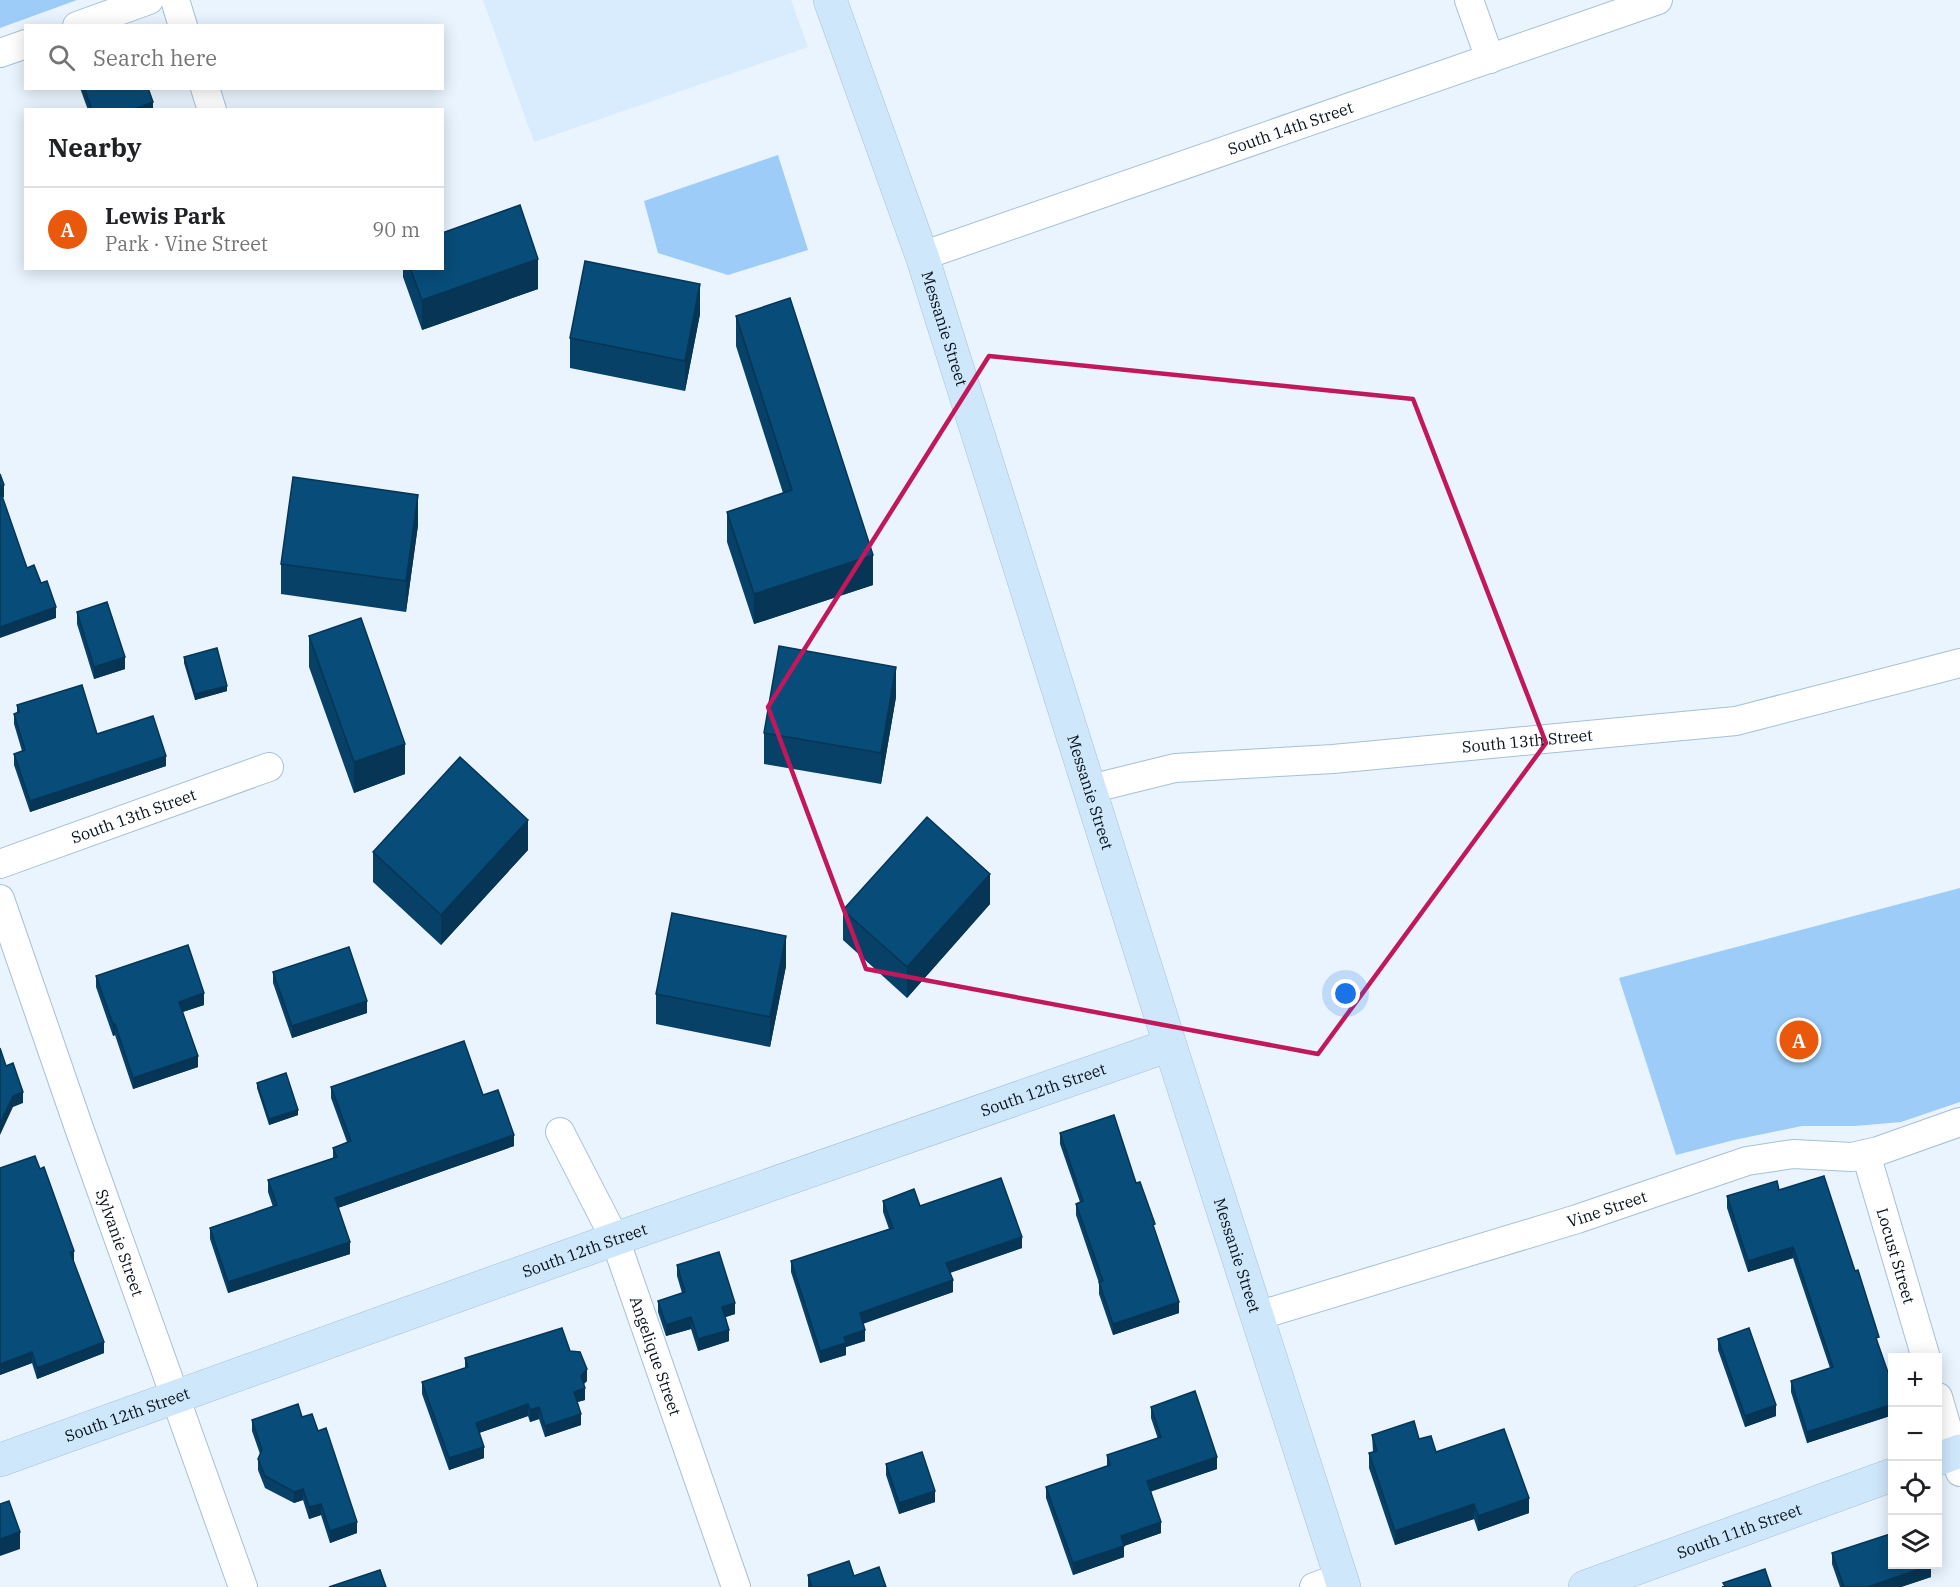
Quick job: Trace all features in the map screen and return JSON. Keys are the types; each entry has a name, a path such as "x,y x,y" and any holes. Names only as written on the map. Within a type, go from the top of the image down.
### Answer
{"street":[{"path":"83,24 149,0"},
{"path":"175,0 182,24"},
{"name":"Messanie Street","path":"830,0 922,256 1257,1316 1333,1584"},
{"path":"1469,0 1490,59"},
{"name":"South 14th Street","path":"922,256 1658,0"},
{"path":"0,53 24,45"},
{"path":"206,90 211,108"},
{"name":"South 13th Street","path":"1090,789 1175,768 1333,759 1736,721 1960,663"},
{"name":"South 13th Street","path":"0,864 269,766"},
{"name":"Sylvanie Street","path":"0,899 243,1587"},
{"name":"South 12th Street","path":"0,1460 615,1239 1170,1045"},
{"name":"Vine Street","path":"1257,1316 1577,1219 1747,1161 1793,1154 1852,1157 1960,1122"},
{"name":"Angelique Street","path":"560,1132 615,1239 736,1587"},
{"name":"Locust Street","path":"1866,1154 1925,1353"},
{"path":"1940,1407 1953,1459"},
{"name":"South 11th Street","path":"1585,1587 1888,1477"}],"highlighted area":[{"path":"989,356 1413,399 1546,743 1318,1054 866,969 768,707"}],"shaded area":[{"path":"0,0 77,0 0,28"},
{"path":"483,0 791,0 808,47 534,142"},
{"path":"778,155 808,250 728,275 658,253 644,201"},
{"path":"1960,888 1960,1102 1901,1122 1855,1126 1802,1126 1676,1155 1619,978"}],"building":[{"path":"85,90 149,90 153,102 136,108 91,108"},
{"path":"520,205 538,259 422,300 411,270 444,270 444,232"},
{"path":"585,261 700,284 685,361 570,338"},
{"path":"790,298 873,555 754,594 727,512 792,490 736,316"},
{"path":"0,474 4,485 0,487"},
{"path":"293,477 418,495 406,581 281,564"},
{"path":"0,490 27,568 34,565 41,583 47,581 56,607 0,627"},
{"path":"107,602 125,657 94,667 77,612"},
{"path":"361,618 405,744 354,762 309,636"},
{"path":"779,646 896,667 881,753 764,733"},
{"path":"217,648 227,686 195,694 184,657"},
{"path":"82,685 97,734 153,716 166,756 30,801 14,754 25,750 14,714 19,712 17,705"},
{"path":"460,757 528,820 441,915 373,852"},
{"path":"927,817 990,874 907,967 843,910"},
{"path":"672,913 786,936 770,1017 656,994"},
{"path":"188,945 204,993 179,1002 198,1056 133,1078 96,976"},
{"path":"349,947 367,1001 292,1026 273,972"},
{"path":"464,1041 483,1095 498,1090 514,1135 335,1198 350,1242 228,1282 210,1228 277,1205 268,1180 337,1157 333,1148 351,1141 331,1087"},
{"path":"0,1048 6,1066 13,1063 23,1092 13,1096 0,1124"},
{"path":"286,1073 298,1110 269,1119 257,1083"},
{"path":"1114,1115 1136,1183 1140,1182 1155,1224 1153,1225 1179,1302 1113,1324 1099,1282 1103,1281 1076,1204 1083,1201 1060,1133"},
{"path":"35,1156 40,1169 44,1167 74,1251 70,1252 104,1342 37,1368 32,1352 0,1364 0,1168"},
{"path":"1824,1176 1855,1271 1858,1270 1879,1337 1876,1338 1888,1373 1888,1406 1807,1432 1791,1381 1833,1367 1793,1247 1748,1261 1727,1196 1777,1181 1779,1190"},
{"path":"1001,1178 1022,1237 946,1263 953,1280 860,1313 865,1330 844,1337 846,1343 820,1351 791,1261 893,1228 883,1201 914,1189 920,1206"},
{"path":"719,1252 735,1303 722,1307 729,1330 698,1339 691,1317 666,1325 658,1301 685,1292 677,1265"},
{"path":"562,1328 570,1351 580,1352 587,1369 581,1376 585,1388 574,1392 581,1414 545,1426 539,1407 530,1410 528,1404 476,1423 484,1447 449,1458 422,1382 468,1367 465,1358"},
{"path":"1749,1328 1776,1405 1745,1416 1718,1339"},
{"path":"1195,1391 1217,1457 1147,1481 1161,1522 1121,1536 1124,1546 1073,1563 1046,1487 1110,1465 1107,1455 1161,1437 1151,1407"},
{"path":"298,1404 302,1417 312,1414 318,1431 326,1428 357,1522 330,1531 321,1504 309,1507 303,1489 294,1492 265,1476 258,1459 262,1450 252,1420"},
{"path":"1414,1421 1419,1439 1431,1436 1436,1452 1504,1429 1529,1498 1478,1516 1474,1504 1395,1531 1369,1453 1377,1451 1372,1435"},
{"path":"922,1452 935,1491 899,1503 886,1464"},
{"path":"9,1501 20,1532 0,1539 0,1504"},
{"path":"1888,1535 1888,1569 1920,1569 1868,1587 1844,1587 1832,1553"},
{"path":"849,1561 854,1576 879,1567 886,1587 812,1587 808,1575"},
{"path":"1765,1569 1771,1587 1722,1587 1725,1586 1723,1583"},
{"path":"380,1570 386,1587 329,1587"}],"place":[{"name":"Lewis Park","path":"1799,1040"}]}
